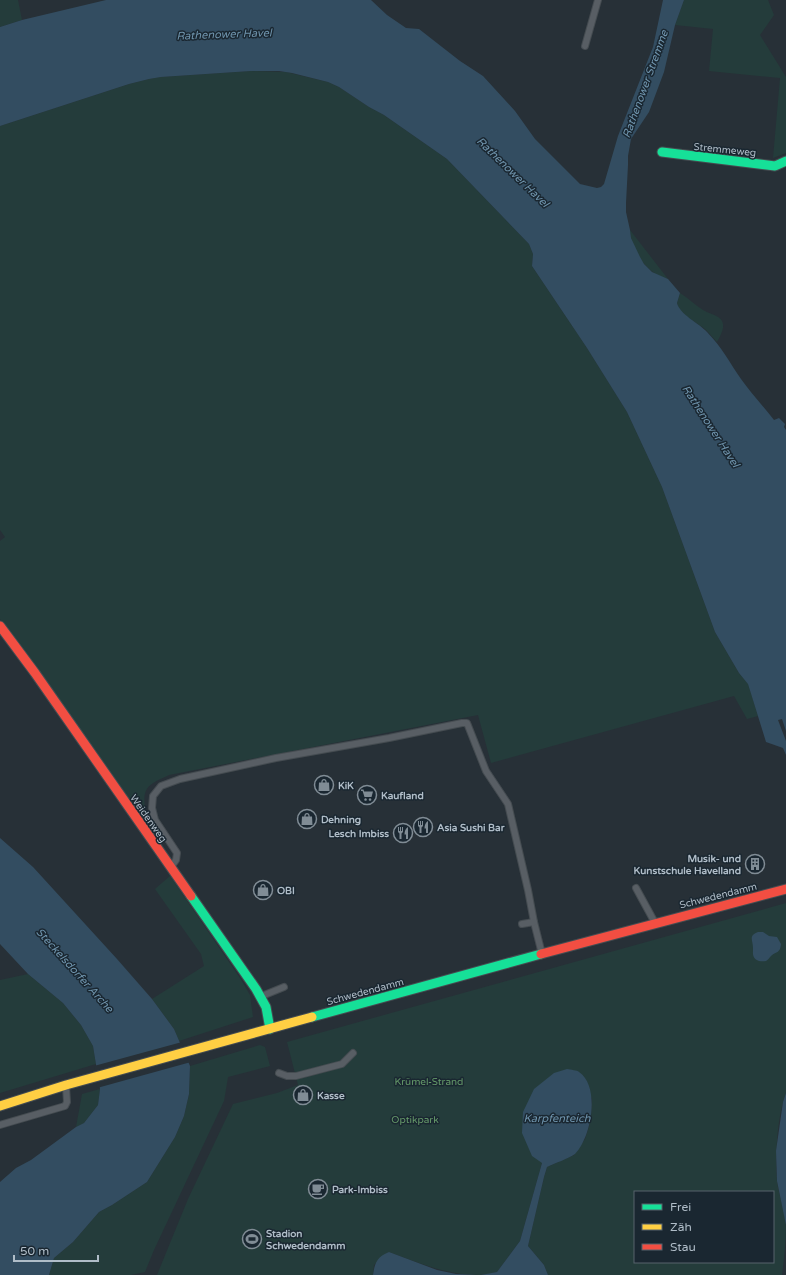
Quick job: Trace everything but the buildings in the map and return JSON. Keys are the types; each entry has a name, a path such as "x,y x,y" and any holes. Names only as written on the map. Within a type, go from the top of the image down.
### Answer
{"main road":[{"name":"Stremmeweg","path":"662,152 775,166 786,161"},
{"name":"Weidenweg","path":"0,626 48,692 261,997 266,1007 270,1029"},
{"name":"Schwedendamm","path":"0,1106 66,1085 655,923 786,889"}],"lane":[{"path":"585,46 598,0"},
{"path":"170,868 176,860 177,853 155,820 152,808 154,796 162,786 166,784 180,779 276,758 468,723 486,771 508,804 542,954"},
{"path":"636,888 655,923"},
{"path":"522,924 534,922"},
{"path":"261,997 284,987"},
{"path":"279,1073 287,1076 296,1076 342,1064 353,1053"},
{"path":"0,1125 64,1106 68,1102 66,1085"}],"green space":[{"path":"0,0 18,0 22,20 0,27"},
{"path":"684,0 768,0 774,15 760,35 786,77 786,153 773,158 780,78 709,71 713,29 675,25"},
{"path":"251,71 286,72 328,82 339,87 384,115 447,159 529,244 533,254 532,266 587,348 627,412 662,487 715,632 739,673 748,683 758,716 747,719 734,696 491,763 478,715 169,775 152,784 146,790 144,801 145,808 138,812 0,619 0,541 5,537 0,530 0,126 129,84 149,79"},
{"path":"630,230 668,279 656,274 640,259 634,247"},
{"path":"680,293 703,310 716,316 723,322 723,329 717,342 706,330 682,312 677,303"},
{"path":"170,876 240,978 250,995 253,1017 179,1041 174,1029 152,999 204,966 201,954 155,889"},
{"name":"Optikpark","path":"786,903 786,1093 777,1136 776,1160 777,1181 786,1226 782,1275 548,1275 544,1265 528,1246 544,1177 547,1167 574,1155 585,1139 591,1120 592,1097 542,1163 520,1241 497,1272 479,1275 444,1271 389,1252 374,1265 373,1275 157,1275 188,1199 233,1104 277,1093 298,1085 287,1042"},
{"path":"28,974 63,1003 81,1025 93,1046 96,1064 0,1093 0,980"},
{"path":"260,1045 265,1047 270,1066 228,1077 224,1101 145,1272 131,1275 49,1275 54,1258 73,1242 99,1212 147,1182 175,1137 184,1116 189,1094 190,1066"},
{"path":"100,1089 98,1105 84,1123 76,1127 82,1094"}],"water":[{"path":"106,0 371,0 387,15 406,28 419,29 460,61 483,76 515,111 535,139 580,184 597,188 604,184 618,136 653,47 663,0 684,0 675,25 664,72 649,112 631,139 628,156 626,212 631,238 644,264 652,272 668,279 680,293 677,303 682,311 712,337 745,384 774,420 779,418 785,424 786,731 782,719 778,720 786,741 786,755 783,748 766,742 748,684 739,673 715,632 662,487 627,412 587,348 532,266 533,254 529,244 447,159 384,115 339,87 328,82 279,71 251,71 149,79 129,84 0,126 0,27 22,20"},
{"name":"Steckelsdorfer Arche","path":"0,838 33,867 152,999 174,1029 190,1066 189,1094 184,1116 175,1137 147,1182 99,1212 73,1242 54,1258 49,1275 0,1275 0,1182 16,1168 31,1160 76,1127 84,1123 98,1105 100,1089 93,1046 81,1025 63,1003 28,974 0,944"},
{"path":"758,932 763,932 769,936 777,937 781,944 779,951 773,954 766,961 759,961 753,954 752,937"},
{"name":"Karpfenteich","path":"567,1069 578,1071 586,1079 592,1100 591,1113 589,1125 581,1146 573,1156 547,1167 544,1177 528,1246 544,1265 548,1275 481,1275 497,1272 520,1241 542,1163 532,1156 522,1133 523,1112 534,1089 554,1073"},
{"path":"786,1093 786,1225 777,1181 776,1151 783,1102"},
{"path":"389,1252 437,1270 456,1274 477,1275 373,1275 377,1260"}],"pier":[{"path":"182,1042 191,1062 97,1088 94,1066"}],"traffic: fast":[{"path":"662,152 775,166 786,161"},
{"path":"191,896 256,989 266,1007 270,1029"},
{"path":"312,1017 541,954"}],"traffic: slow":[{"path":"0,1106 66,1085 312,1017"}],"traffic: jam":[{"path":"0,626 35,673 191,896"},
{"path":"541,954 786,889"}],"place":[{"name":"KiK","path":"324,785"},
{"name":"Kaufland","path":"367,795"},
{"name":"Dehning","path":"307,819"},
{"name":"Asia Sushi Bar","path":"423,827"},
{"name":"Lesch Imbiss","path":"403,833"},
{"name":"Musik- und Kunstschule Havelland","path":"755,864"},
{"name":"OBI","path":"263,890"},
{"name":"Kasse","path":"303,1095"},
{"name":"Park-Imbiss","path":"318,1189"},
{"name":"Stadion Schwedendamm","path":"252,1239"}],"water label":[{"name":"Rathenower Havel","path":"224,34"},
{"name":"Rathenower Stremme","path":"645,84"},
{"name":"Rathenower Havel","path":"513,172"},
{"name":"Rathenower Havel","path":"711,426"}],"park label":[{"name":"Krümel-Strand","path":"429,1081"}]}
